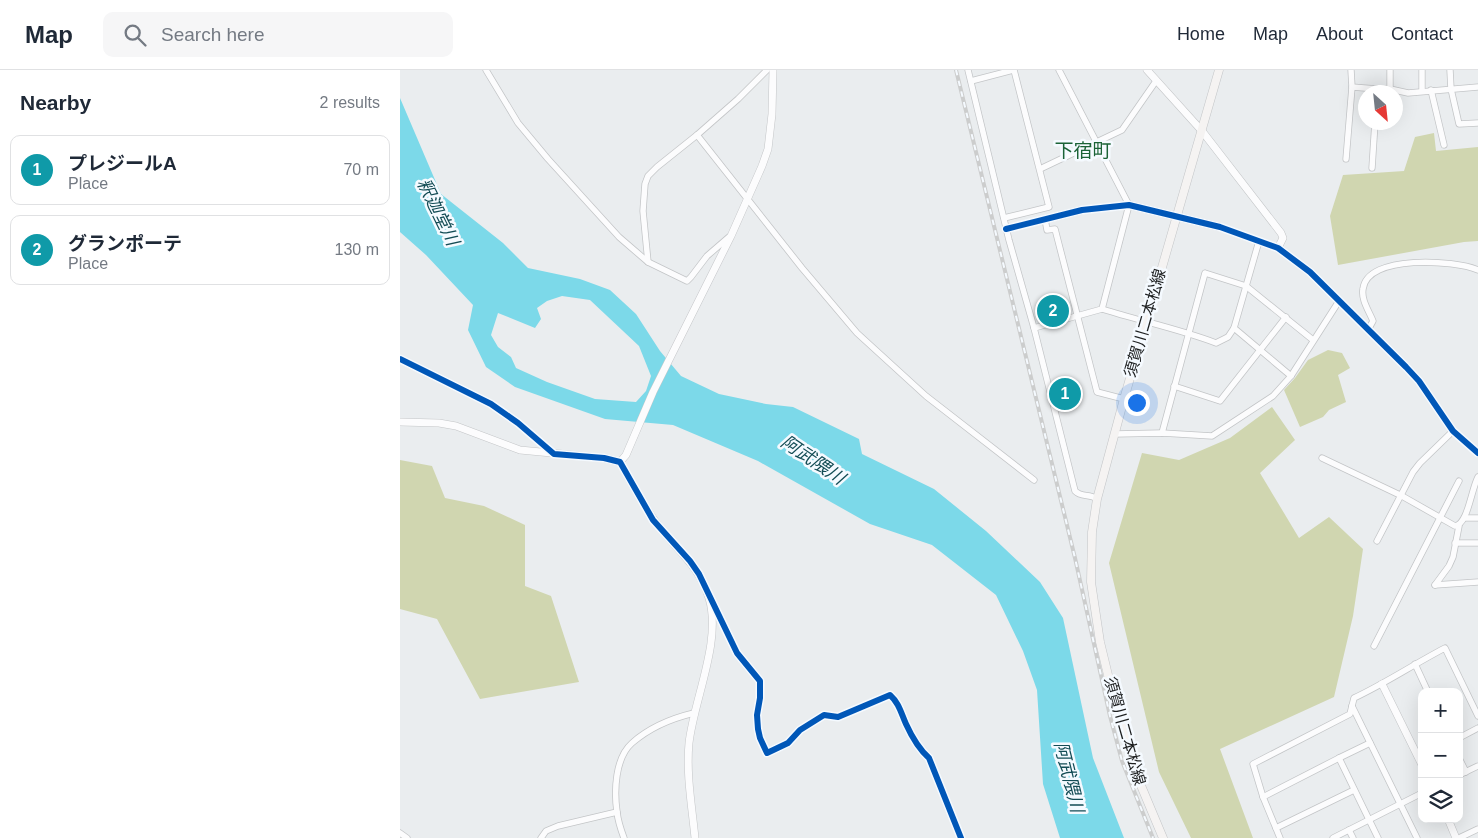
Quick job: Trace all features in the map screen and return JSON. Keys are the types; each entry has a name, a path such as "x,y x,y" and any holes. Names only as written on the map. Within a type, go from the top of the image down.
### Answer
{"main road":[{"name":"須賀川二本松線","path":"1163,838 1136,776 1116,708 1100,642 1091,582 1092,532 1097,499 1124,399 1219,70"}],"street":[{"path":"486,70 518,123 548,160 619,237 648,262 686,281 707,256 731,236"},
{"path":"648,262 643,211 645,184 648,176 738,100 767,70"},
{"path":"620,462 626,455 653,392 731,236 756,181 768,149 772,114 773,70"},
{"path":"968,70 1006,229 1034,328 1075,491 1078,494 1092,495 1097,499"},
{"path":"971,81 1014,70 1040,169 1049,207 1004,218"},
{"path":"1067,70 1060,72 1129,205 1102,309"},
{"path":"1147,70 1202,131 1281,233 1283,238 1278,248"},
{"path":"1346,159 1352,87 1351,70"},
{"path":"1390,70 1390,85"},
{"path":"1422,70 1422,91"},
{"path":"1450,70 1451,88 1458,124 1478,124"},
{"path":"1040,169 1122,130 1156,81"},
{"path":"1352,87 1358,88"},
{"path":"1403,92 1478,87"},
{"path":"1431,90 1444,145"},
{"path":"1372,168 1374,130"},
{"path":"697,136 746,200 857,333 926,396 1034,480"},
{"path":"1006,229 1082,210 1129,205 1220,226 1278,248 1310,272 1419,381 1453,431 1478,452"},
{"path":"1045,219 1047,230 1055,229 1097,392 1124,399"},
{"path":"1034,328 1102,309 1146,323 1189,333 1216,343 1228,336 1234,328 1259,241"},
{"path":"1368,330 1373,321 1364,300 1363,288 1366,280 1378,270 1411,262 1429,261 1459,264 1478,270"},
{"path":"1162,432 1205,273 1246,286 1314,340"},
{"path":"1115,434 1162,432 1212,436 1273,396 1291,376 1339,301"},
{"path":"1174,386 1220,401 1286,317"},
{"path":"1234,328 1291,376"},
{"path":"400,422 439,423 456,426 520,450 604,458 620,462 653,520 690,560 702,580 710,600 712,623 710,647 694,713 689,744 688,768 695,838"},
{"path":"1377,541 1413,472 1453,431"},
{"path":"1322,458 1402,496 1455,526 1459,526"},
{"path":"1478,477 1465,518 1459,526 1453,557 1449,566 1435,585 1478,582"},
{"path":"1374,646 1459,481"},
{"path":"1465,518 1478,518"},
{"path":"1455,543 1477,543 1478,550"},
{"path":"1280,838 1252,764 1350,714 1354,698 1445,648 1478,716"},
{"path":"1414,664 1426,688"},
{"path":"1382,684 1418,757"},
{"path":"1352,706 1417,838"},
{"path":"624,838 617,812 617,776 620,764 629,747 668,722 694,713"},
{"path":"1463,736 1478,728"},
{"path":"1263,797 1370,743"},
{"path":"1338,758 1378,838"},
{"path":"1463,766 1466,772"},
{"path":"1463,773 1478,766"},
{"path":"1276,828 1354,790"},
{"path":"1332,838 1418,795"},
{"path":"541,838 546,831 558,826 617,812"},
{"path":"1450,823 1458,838 1478,829"},
{"path":"1349,830 1353,838"},
{"path":"400,833 407,838"}],"green space":[{"path":"1434,133 1436,151 1478,147 1478,241 1338,265 1330,216 1343,175 1404,171 1415,137"},
{"path":"1328,350 1342,353 1350,368 1338,375 1346,402 1329,410 1323,417 1300,427 1284,390 1308,360"},
{"path":"1272,407 1295,440 1260,473 1299,538 1329,517 1363,549 1353,616 1334,697 1220,749 1253,838 1191,838 1159,772 1109,563 1142,453 1179,460 1230,438"},
{"path":"400,460 432,466 445,498 484,506 525,525 525,586 551,596 579,682 480,699 437,619 400,609"}],"water":[{"path":"400,98 441,194 503,243 528,268 580,279 610,290 636,314 660,351 681,376 719,394 766,404 793,407 859,439 862,454 934,489 986,531 1040,582 1063,618 1093,758 1124,838 1060,838 1043,784 1037,690 1023,651 996,595 932,545 870,524 758,461 673,425 605,419 515,387 486,367 468,330 473,305 426,255 400,232","holes":["562,296 590,300 639,346 651,376 646,391 636,402 595,399 547,382 516,368 511,357 498,347 491,335 498,313 535,328 541,319 537,308 547,301"]}],"railway":[{"path":"956,70 1075,558 1110,716 1122,761 1153,838"}],"cycle path":[{"path":"1006,229 1082,210 1129,205 1220,227 1278,248 1310,272 1406,367 1419,381 1453,431 1478,453"},
{"path":"400,359 491,404 518,423 554,454 604,458 620,462 653,520 690,561 699,574 737,653 760,681 757,715 758,729 767,753 788,743 800,730 824,715 838,717 890,695 898,705 913,737 929,758 961,838"}],"place":[{"name":"グランポーテ","path":"1053,311"},
{"name":"プレジールA","path":"1065,394"}],"district":[{"name":"下宿町","path":"1083,150"}],"water label":[{"name":"釈迦堂川","path":"438,212"},
{"name":"阿武隈川","path":"813,460"},
{"name":"阿武隈川","path":"1069,777"}]}
